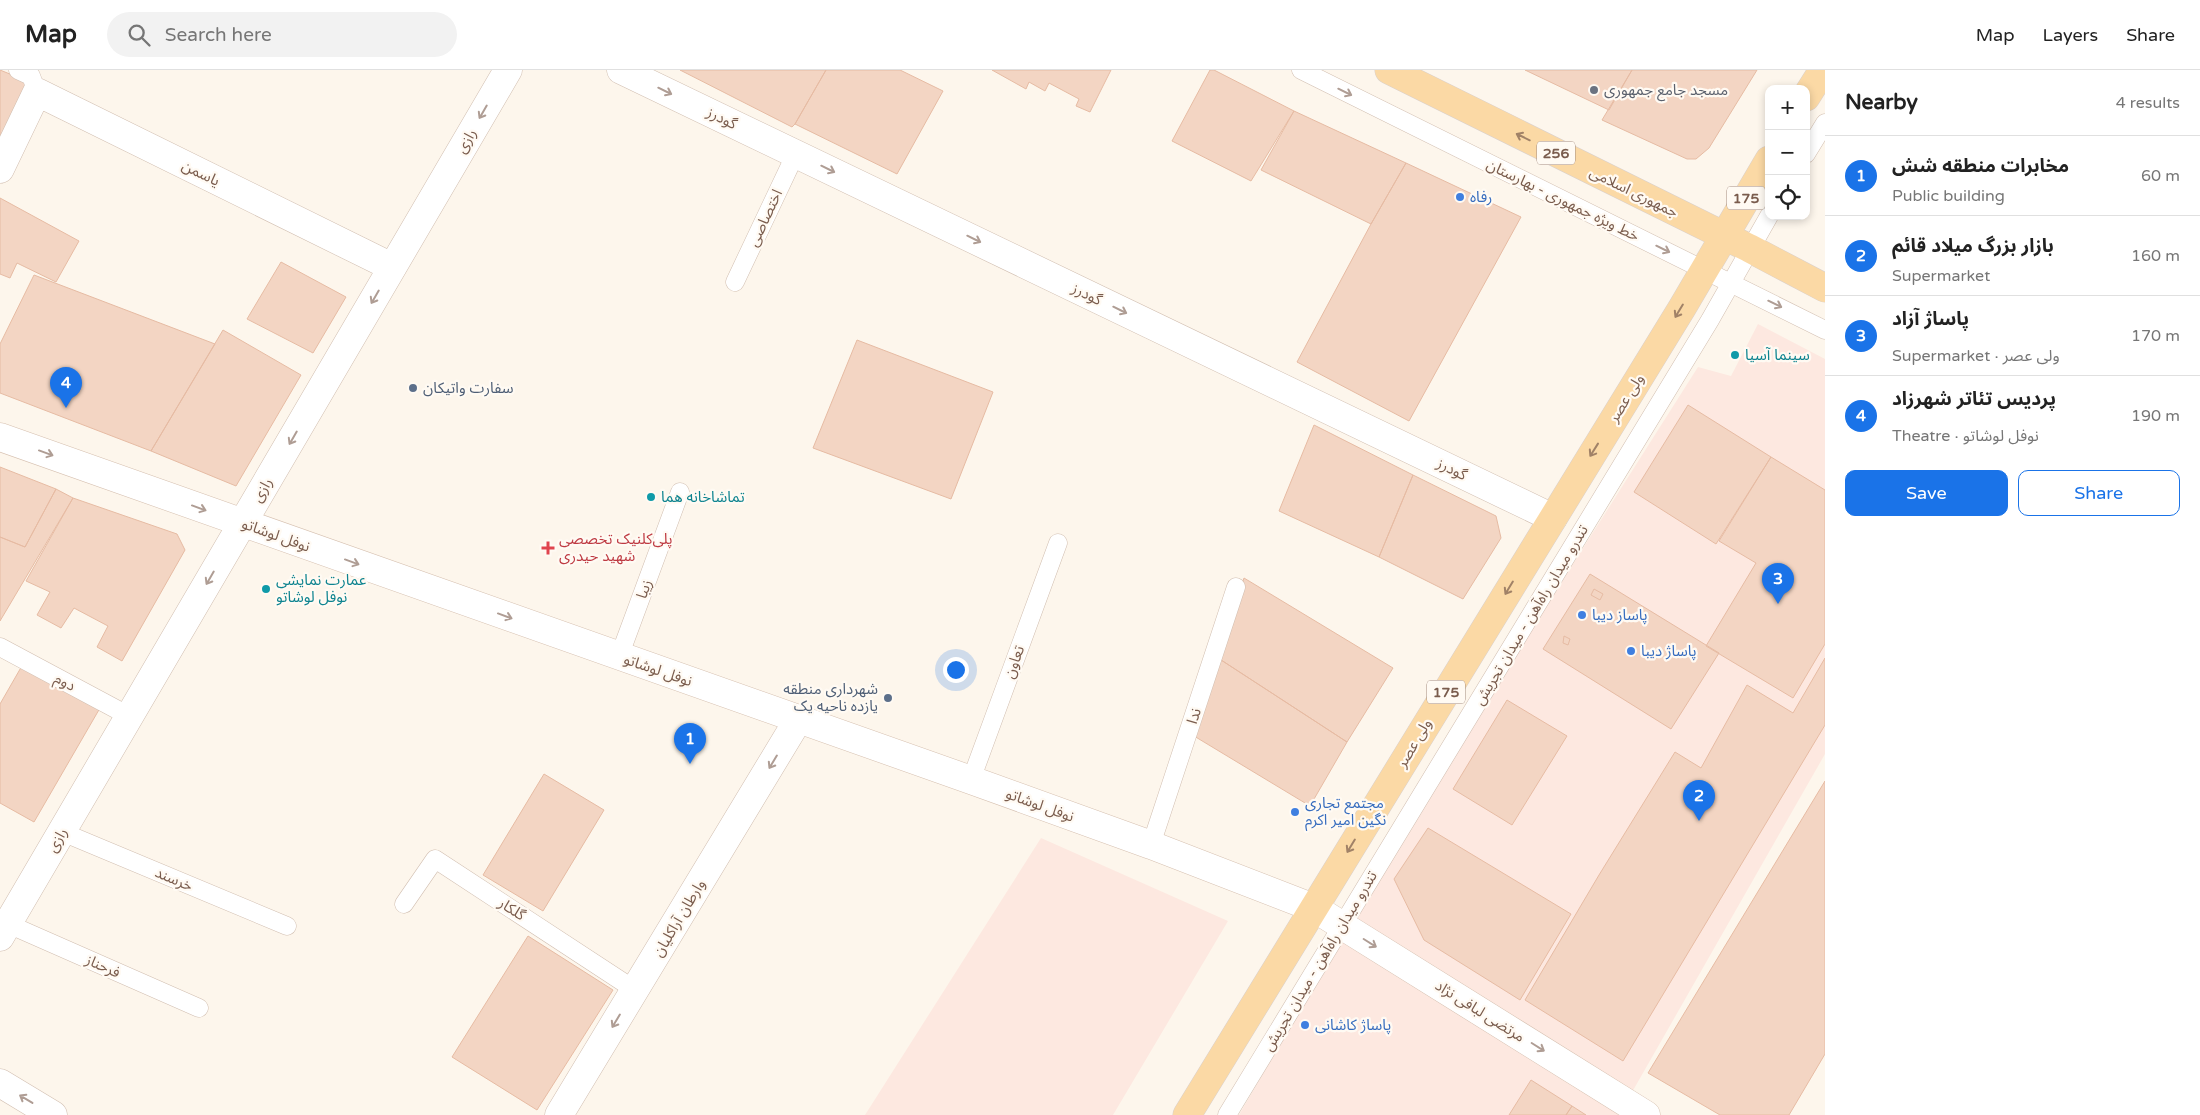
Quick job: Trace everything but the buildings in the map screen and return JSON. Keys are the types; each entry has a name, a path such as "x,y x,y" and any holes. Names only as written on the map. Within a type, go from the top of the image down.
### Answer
{"main road":[{"name":"جمهوری اسلامی","path":"1389,70 1749,248 1825,288"},
{"path":"1810,91 1823,70"},
{"name":"175","path":"1704,270 1765,167"},
{"name":"ولی عصر","path":"1187,1115 1704,270"}],"street":[{"name":"رازی","path":"4,930 508,70"},
{"name":"گودرز","path":"621,70 1553,518"},
{"path":"0,169 37,92"},
{"name":"یاسمن","path":"37,92 392,267"},
{"name":"نوفل لوشاتو","path":"0,437 971,780 1151,845 1314,908"},
{"name":"وارطان آراکلیان","path":"559,1115 798,720"},
{"name":"مرتضی لبافی نژاد","path":"1314,908 1646,1115"},
{"path":"0,1083 53,1115"}],"lane":[{"name":"یاسمن","path":"18,70 31,76 37,92"},
{"name":"خط ویژه جمهوری - بهارستان","path":"1301,70 1825,330"},
{"path":"1810,147 1825,123"},
{"name":"اختصاصی","path":"735,282 796,153"},
{"name":"تندرو میدان راه‌آهن - میدان تجریش","path":"1227,1115 1705,329 1766,220"},
{"name":"زیبا","path":"619,657 680,492"},
{"name":"تعاون","path":"971,780 1058,543"},
{"name":"ندا","path":"1151,845 1236,586"},
{"name":"دوم","path":"0,647 129,716"},
{"name":"خرسند","path":"62,832 287,926"},
{"name":"گلکار","path":"404,904 435,859 635,990"},
{"name":"فرحناز","path":"4,930 199,1008"}],"shaded area":[{"path":"1758,324 1825,359 1825,754 1619,1115 1239,1115 1401,835 1698,367 1731,376"},
{"path":"1041,838 1228,921 1113,1115 865,1115"}],"place":[{"name":"مسجد جامع جمهوری","path":"1594,90"},
{"name":"رفاه","path":"1460,197"},
{"name":"سینما آسیا","path":"1735,355"},
{"name":"سفارت واتیکان","path":"413,388"},
{"name":"پردیس تئاتر شهرزاد","path":"66,408"},
{"name":"تماشاخانه هما","path":"651,497"},
{"name":"پلی‌کلنیک تخصصی شهید حیدری","path":"548,548"},
{"name":"عمارت نمایشی نوفل لوشاتو","path":"266,589"},
{"name":"پاساژ آزاد","path":"1778,604"},
{"name":"پاساز دیبا","path":"1582,615"},
{"name":"پاساژ دیبا","path":"1631,651"},
{"name":"شهرداری منطقه یازده ناحیه یک","path":"888,698"},
{"name":"مخابرات منطقه شش","path":"690,764"},
{"name":"مجتمع تجاری نگین امیر اکرم","path":"1295,812"},
{"name":"بازار بزرگ میلاد قائم","path":"1699,821"},
{"name":"پاساژ کاشانی","path":"1305,1025"}]}
